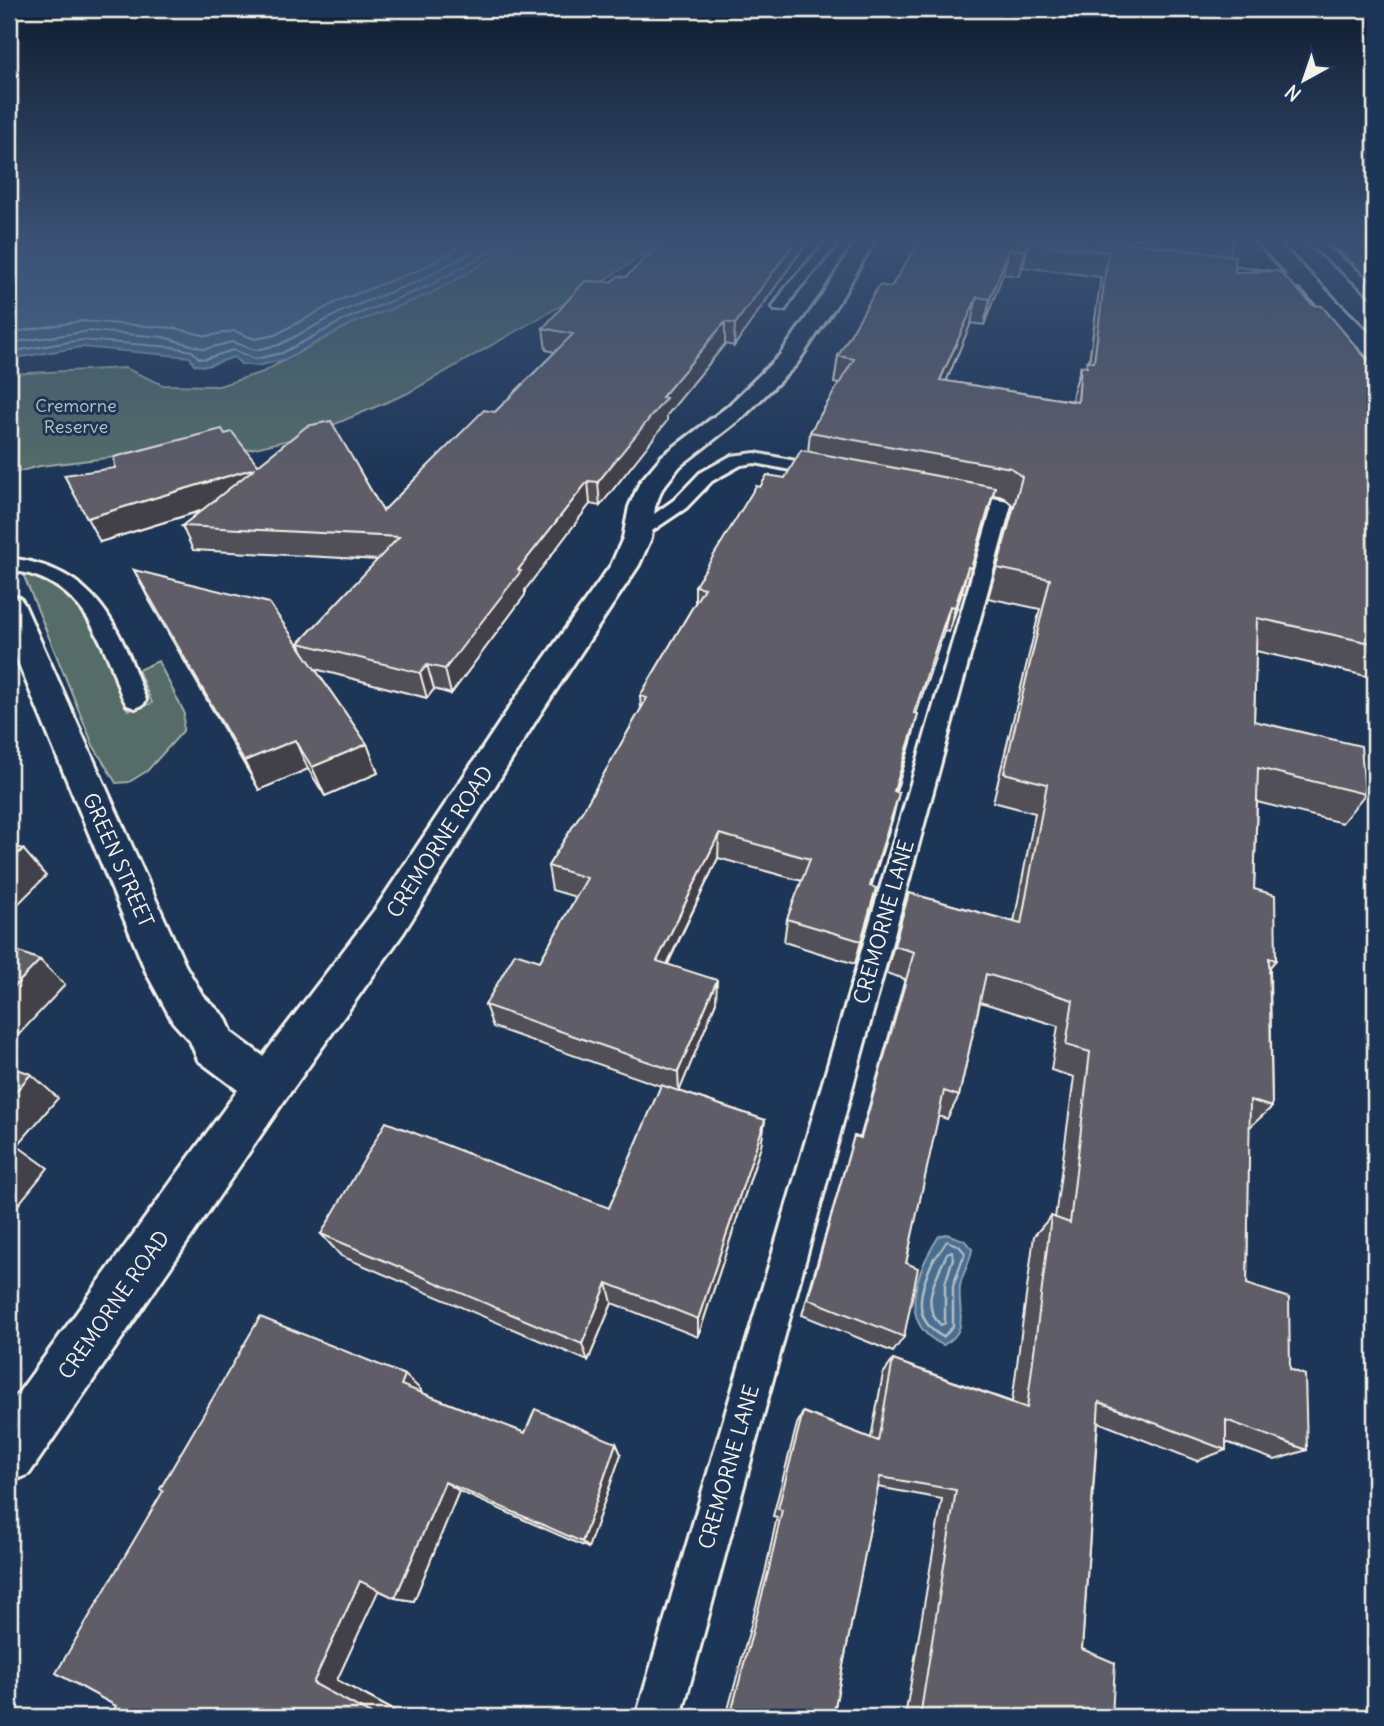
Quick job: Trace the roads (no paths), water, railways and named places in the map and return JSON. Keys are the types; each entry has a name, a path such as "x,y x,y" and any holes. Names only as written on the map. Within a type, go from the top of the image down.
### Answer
{"street":[{"name":"CREMORNE ROAD","path":"9,1454 268,1086 390,920 528,706 625,565 639,531 644,498 660,473 683,451 735,412 788,360 817,319"},
{"path":"1342,319 1375,351"},
{"name":"GREEN STREET","path":"9,604 168,974 188,1009 209,1031 214,1046 268,1086"}],"lane":[{"path":"639,531 680,504 705,477 742,458 755,457 857,478"},
{"name":"CREMORNE LANE","path":"657,1717 1003,505 936,492"},
{"path":"9,564 43,568 83,594 125,670 135,700"}],"water":[{"path":"9,319 365,319 284,360 256,366 241,364 234,357 207,366 194,365 190,357 81,347 9,359"},
{"path":"946,1234 964,1240 972,1249 960,1286 960,1326 952,1339 943,1345 928,1335 919,1323 915,1310 915,1295 918,1280 931,1250 939,1236"}],"park label":[{"name":"Cremorne Reserve","path":"76,416"}]}
